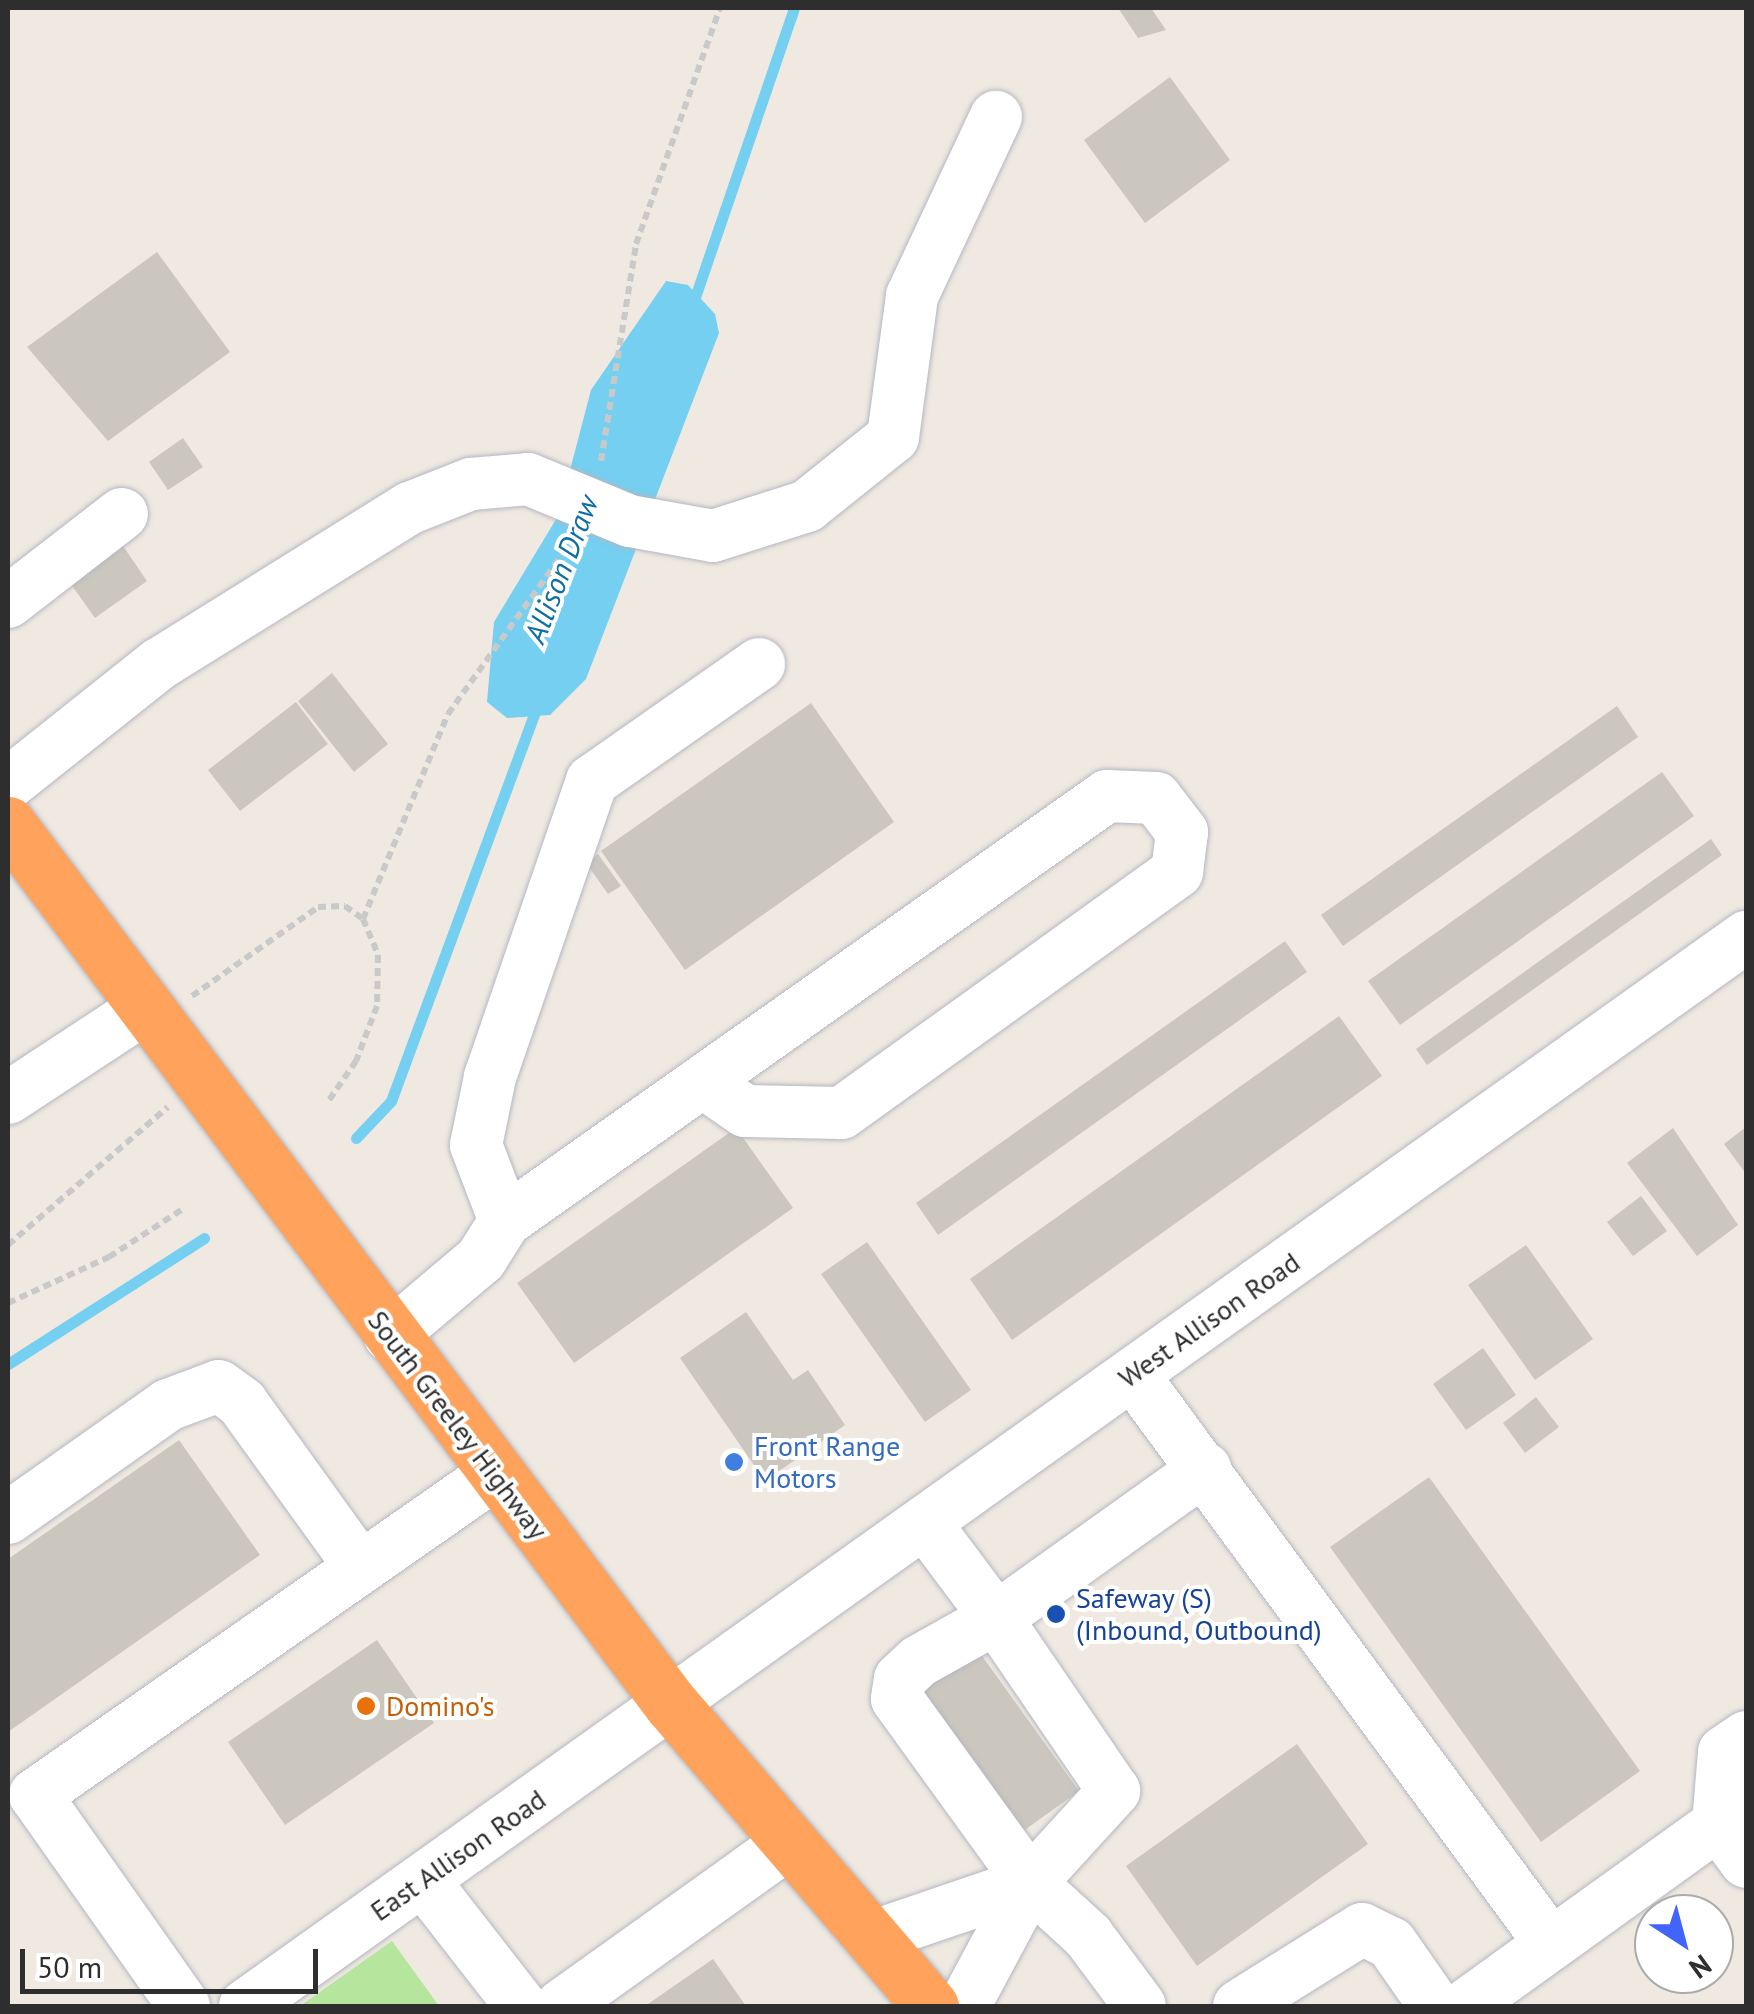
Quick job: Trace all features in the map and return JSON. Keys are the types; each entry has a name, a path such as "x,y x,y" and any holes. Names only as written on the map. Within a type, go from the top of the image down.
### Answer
{"highway":[{"name":"South Greeley Highway","path":"13,842 150,1015 671,1704 931,2006"}],"street":[{"path":"8,784 159,664 410,508 471,484 528,479 630,521 713,536 807,506 893,437 912,296 996,117"},
{"path":"8,602 122,514"},
{"path":"505,1221 476,1145 490,1077 592,781 759,664"},
{"path":"390,1336 482,1259 505,1221 1107,796 1156,798 1182,832 1177,872 841,1113 745,1110 702,1082"},
{"name":"West Allison Road","path":"671,1704 1746,937"},
{"path":"8,1098 150,1015"},
{"path":"1133,1374 1552,1944"},
{"path":"8,1518 168,1405 220,1386 242,1403 361,1568"},
{"path":"1140,2006 1088,1936 1030,1883 897,1699 900,1679 919,1661 996,1618 1205,1469"},
{"path":"184,2006 21,1798 495,1474"},
{"path":"925,1523 996,1618 1114,1791 1030,1883 964,2006"},
{"name":"East Allison Road","path":"244,2006 671,1704"},
{"path":"1464,2006 1552,1944 1732,1843 1724,1752 1746,1737"},
{"path":"561,2006 789,1843"},
{"path":"423,1880 521,2006"},
{"path":"870,1937 1030,1883"},
{"path":"1239,2006 1362,1928 1391,1943 1435,2006"}],"path":[{"path":"150,1015 318,907 346,906 363,919 378,956 377,1006 356,1061 326,1103"},
{"path":"8,1245 198,1080"},
{"path":"8,1303 109,1257 183,1209"}],"green space":[{"path":"392,1941 439,2006 300,2006"}],"water":[{"path":"666,281 688,285 715,314 719,333 586,679 550,715 507,718 487,702 494,622 558,516 591,390"}],"building":[{"path":"1118,8 1151,8 1166,30 1138,38"},
{"path":"1170,77 1230,160 1145,223 1084,140"},
{"path":"157,252 230,352 108,441 27,347"},
{"path":"183,438 203,467 168,490 149,462"},
{"path":"121,543 147,581 95,618 68,580"},
{"path":"332,673 388,744 354,772 298,701"},
{"path":"296,702 328,744 240,811 208,770"},
{"path":"811,703 894,822 685,970 601,851"},
{"path":"1617,706 1638,737 1343,946 1321,915"},
{"path":"1662,772 1694,816 1400,1025 1368,981"},
{"path":"1711,839 1722,855 1427,1065 1416,1049"},
{"path":"598,854 621,886 608,894 586,863"},
{"path":"1285,941 1307,972 938,1235 916,1203"},
{"path":"1339,1016 1382,1076 1012,1340 970,1279"},
{"path":"1746,1127 1746,1174 1724,1144"},
{"path":"736,1128 793,1208 574,1363 517,1283"},
{"path":"1673,1128 1738,1225 1697,1256 1627,1163"},
{"path":"1641,1196 1667,1231 1633,1256 1607,1222"},
{"path":"867,1242 971,1390 925,1422 821,1274"},
{"path":"1526,1245 1593,1339 1535,1380 1468,1285"},
{"path":"746,1312 793,1380 808,1370 845,1425 765,1481 680,1358"},
{"path":"1483,1348 1516,1395 1466,1430 1433,1384"},
{"path":"1536,1397 1559,1427 1525,1453 1503,1423"},
{"path":"179,1440 260,1555 8,1732 8,1559"},
{"path":"1429,1477 1640,1771 1541,1842 1330,1547"},
{"path":"377,1640 434,1723 285,1825 228,1742"},
{"path":"977,1649 1079,1791 1015,1837 912,1695"},
{"path":"1297,1744 1368,1844 1197,1966 1126,1866"},
{"path":"713,1959 746,2006 645,2006"}],"waterway":[{"name":"Allison Draw","path":"692,306 794,8"},
{"name":"Allison Draw","path":"356,1138 391,1101 539,701"},
{"name":"Allison Draw","path":"8,1364 204,1238"}],"place":[{"name":"Front Range Motors","path":"734,1462"},
{"name":"Safeway (S) (Inbound, Outbound)","path":"1056,1614"},
{"name":"Domino's","path":"366,1706"}]}
